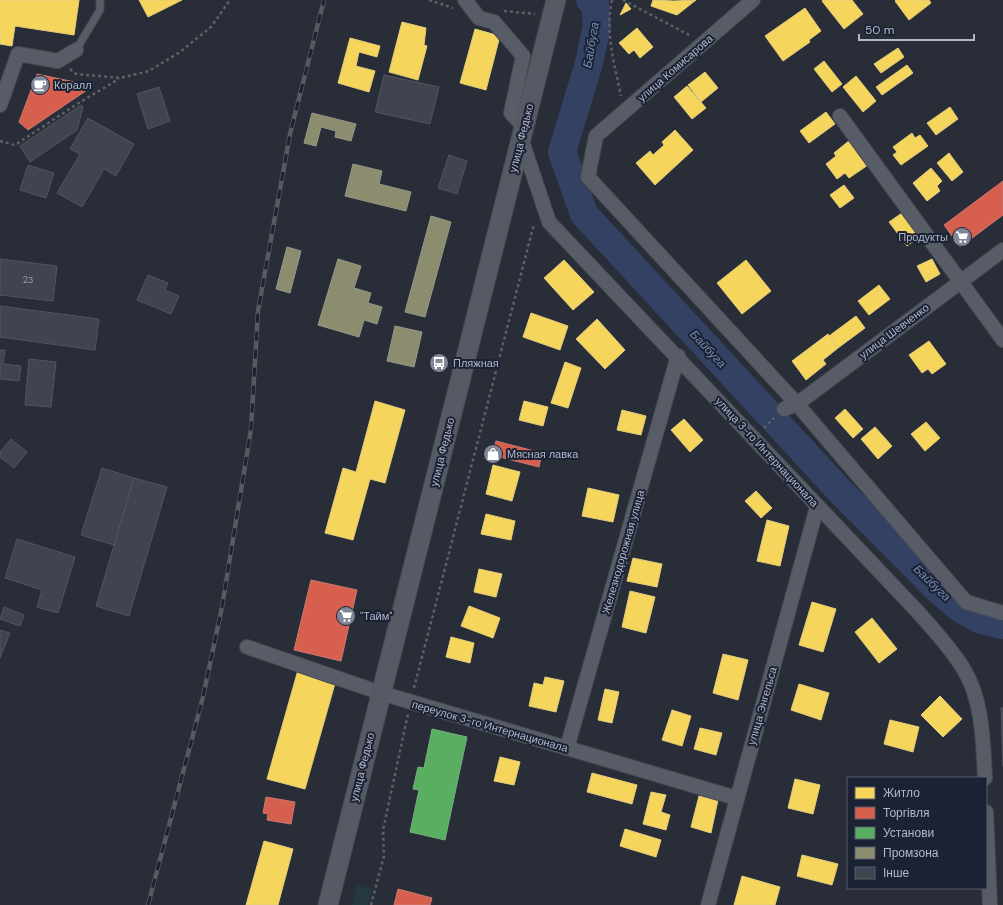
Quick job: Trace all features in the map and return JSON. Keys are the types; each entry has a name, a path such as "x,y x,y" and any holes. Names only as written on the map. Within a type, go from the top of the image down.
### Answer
{"main road":[{"name":"улица Федько","path":"328,905 556,1"}],"street":[{"path":"465,0 479,18 494,22 523,56 511,113 523,132"},
{"name":"улица Комисарова","path":"753,0 596,136 588,177 797,404"},
{"path":"0,105 18,54 58,61 76,50"},
{"path":"840,116 1003,340"},
{"name":"улица 3-го Интернационала","path":"523,132 549,222 678,356 817,507 917,611 948,647 964,669 976,698 983,741 985,777"},
{"name":"улица Шевченко","path":"784,409 797,404 1003,250"},
{"name":"Железнодорожная улица","path":"567,748 678,356"},
{"path":"797,404 966,602 1003,612"},
{"name":"улица Энгельса","path":"708,905 736,798 817,507"},
{"name":"переулок 3-го Интернационала","path":"247,647 381,693 736,798"},
{"path":"987,835 990,905"}],"lane":[{"path":"76,50 100,10 100,0"}],"path":[{"path":"0,140 15,145 77,104 120,78 149,71 180,52 211,27 230,0"},
{"path":"612,0 608,16 608,38 624,112"},
{"path":"623,0 704,43"},
{"path":"58,61 76,74 120,78"},
{"path":"371,905 384,856 382,830 411,702 541,197"}],"shaded area":[{"path":"357,885 372,889 368,905 352,905"}],"building: Житло":[{"path":"0,0 79,0 74,35 15,26 12,46 0,44"},
{"path":"139,0 182,0 148,17"},
{"path":"653,0 696,0 677,15 651,6"},
{"path":"852,0 863,14 844,29 822,1"},
{"path":"929,0 931,3 909,20 895,1"},
{"path":"626,3 631,9 620,15"},
{"path":"805,8 821,31 809,40 810,42 783,61 765,36"},
{"path":"402,22 426,28 424,45 427,46 418,80 389,72"},
{"path":"637,28 653,47 640,58 634,50 629,54 619,43"},
{"path":"475,29 500,36 486,90 460,83"},
{"path":"350,38 380,46 377,57 359,52 356,66 375,71 369,92 338,83"},
{"path":"898,48 904,57 881,73 874,64"},
{"path":"824,61 842,84 832,92 814,69"},
{"path":"907,65 913,73 882,95 876,87"},
{"path":"705,72 718,88 701,102 688,85"},
{"path":"856,76 876,101 863,112 843,87"},
{"path":"687,86 706,108 692,119 674,97"},
{"path":"950,107 958,119 936,135 927,123"},
{"path":"826,112 835,124 809,143 800,131"},
{"path":"675,130 693,150 655,185 636,163 650,151 653,155 664,145 662,142"},
{"path":"912,133 915,138 920,135 928,146 901,165 893,155 897,152 893,147"},
{"path":"850,140 868,165 849,178 845,173 837,179 826,164 836,156 834,153"},
{"path":"949,153 963,172 952,181 937,163"},
{"path":"931,168 942,181 937,186 940,191 927,201 913,183"},
{"path":"844,185 854,198 840,208 830,195"},
{"path":"902,213 919,237 907,246 889,222"},
{"path":"932,259 940,274 926,282 917,266"},
{"path":"564,260 594,292 573,310 544,278"},
{"path":"746,260 771,291 742,314 717,283"},
{"path":"879,285 890,299 869,315 858,301"},
{"path":"531,313 568,326 560,350 523,337"},
{"path":"856,316 865,328 838,348 829,336"},
{"path":"597,319 625,350 605,369 576,339"},
{"path":"828,334 838,348 823,360 826,364 806,380 792,361"},
{"path":"929,341 946,364 932,374 928,369 922,373 909,355"},
{"path":"565,362 581,368 568,408 551,403"},
{"path":"375,401 405,410 385,483 370,479 353,540 325,533 343,468 356,472"},
{"path":"524,401 548,407 543,426 519,420"},
{"path":"845,409 863,429 853,438 835,418"},
{"path":"622,410 646,416 641,435 617,430"},
{"path":"684,419 703,440 690,452 671,430"},
{"path":"926,422 940,438 925,451 911,434"},
{"path":"875,427 892,446 878,459 861,439"},
{"path":"493,465 520,472 512,501 486,494"},
{"path":"588,488 619,495 613,522 582,516"},
{"path":"756,491 772,508 761,518 745,501"},
{"path":"486,514 515,521 511,540 481,534"},
{"path":"767,520 789,526 780,566 757,561"},
{"path":"633,558 662,564 657,587 627,581"},
{"path":"479,569 502,574 496,597 474,592"},
{"path":"630,591 655,597 646,633 622,627"},
{"path":"812,602 836,609 823,652 799,645"},
{"path":"469,606 500,618 493,638 461,626"},
{"path":"872,618 897,649 879,663 855,632"},
{"path":"451,637 474,643 470,663 446,657"},
{"path":"723,654 748,660 738,700 713,693"},
{"path":"298,670 336,680 305,789 267,779"},
{"path":"545,677 564,681 556,712 529,706 534,683 543,685"},
{"path":"799,684 829,693 821,720 791,710"},
{"path":"605,689 619,692 612,723 598,720"},
{"path":"940,696 962,719 943,737 921,715"},
{"path":"672,710 691,716 682,746 662,740"},
{"path":"890,720 919,727 913,752 884,744"},
{"path":"700,728 722,733 716,755 694,749"},
{"path":"500,757 520,762 514,785 494,781"},
{"path":"592,773 637,785 632,804 587,792"},
{"path":"795,779 820,785 813,814 788,808"},
{"path":"651,792 666,795 661,812 670,815 666,830 643,824"},
{"path":"699,796 718,800 711,833 691,827"},
{"path":"625,829 661,840 656,857 620,846"},
{"path":"264,841 293,849 278,905 246,905"},
{"path":"802,855 838,864 832,885 797,876"},
{"path":"742,876 780,887 775,905 734,905"}],"building: Торгівля":[{"path":"37,74 93,86 28,130 19,122"},
{"path":"1003,181 1003,215 960,247 944,225"},
{"path":"496,441 542,453 539,467 492,455"},
{"path":"311,580 357,590 341,661 294,650"},
{"path":"266,797 295,802 291,824 267,820 268,814 263,813"},
{"path":"398,889 432,898 430,905 394,905"}],"building: Установи":[{"path":"432,729 467,737 445,840 410,832 419,790 413,789 418,767 424,768"}],"building: Промзона":[{"path":"312,113 356,124 351,141 335,137 336,131 321,127 316,146 304,143"},
{"path":"353,164 382,171 379,184 411,192 406,211 345,196"},
{"path":"431,216 451,222 425,317 405,312"},
{"path":"287,247 301,251 290,293 276,289"},
{"path":"338,259 361,266 354,288 371,293 368,303 382,307 377,324 364,320 359,337 318,325"},
{"path":"395,326 422,332 414,367 387,361"}],"building: Інше":[{"path":"384,75 439,87 430,124 375,112"},
{"path":"159,87 170,121 148,129 137,94"},
{"path":"81,105 83,107 77,130 30,162 20,146"},
{"path":"88,118 134,144 116,176 104,169 82,207 57,193 80,154 70,149"},
{"path":"449,155 467,161 457,194 438,188"},
{"path":"28,165 54,173 46,198 20,190"},
{"path":"0,259 57,266 53,301 0,295"},
{"path":"148,275 168,283 165,290 179,296 171,314 137,300"},
{"path":"0,306 99,319 95,350 0,337"},
{"path":"0,350 5,350 3,364 21,366 19,381 0,379"},
{"path":"29,359 56,362 51,407 25,405"},
{"path":"11,439 27,452 14,468 0,457 0,452"},
{"path":"102,468 134,478 114,545 81,535"},
{"path":"134,478 167,487 129,616 96,606"},
{"path":"17,539 75,557 58,613 37,607 42,590 5,578"},
{"path":"4,607 24,615 20,626 0,619"},
{"path":"0,630 10,633 0,658"},
{"path":"1001,708 1003,708 1003,766"}],"waterway":[{"name":"Байбуга","path":"590,0 595,4 597,26 589,63 562,152 584,214 839,490 936,588 958,607 981,620 1003,625"}],"railway":[{"path":"148,905 203,697 222,607 251,429 258,311 290,134 324,0"}],"place":[{"name":"Коралл","path":"40,85"},
{"name":"Продукты","path":"962,237"},
{"name":"Пляжная","path":"439,363"},
{"name":"Мясная лавка","path":"493,454"},
{"name":"\"Тайм\"","path":"346,616"}]}
